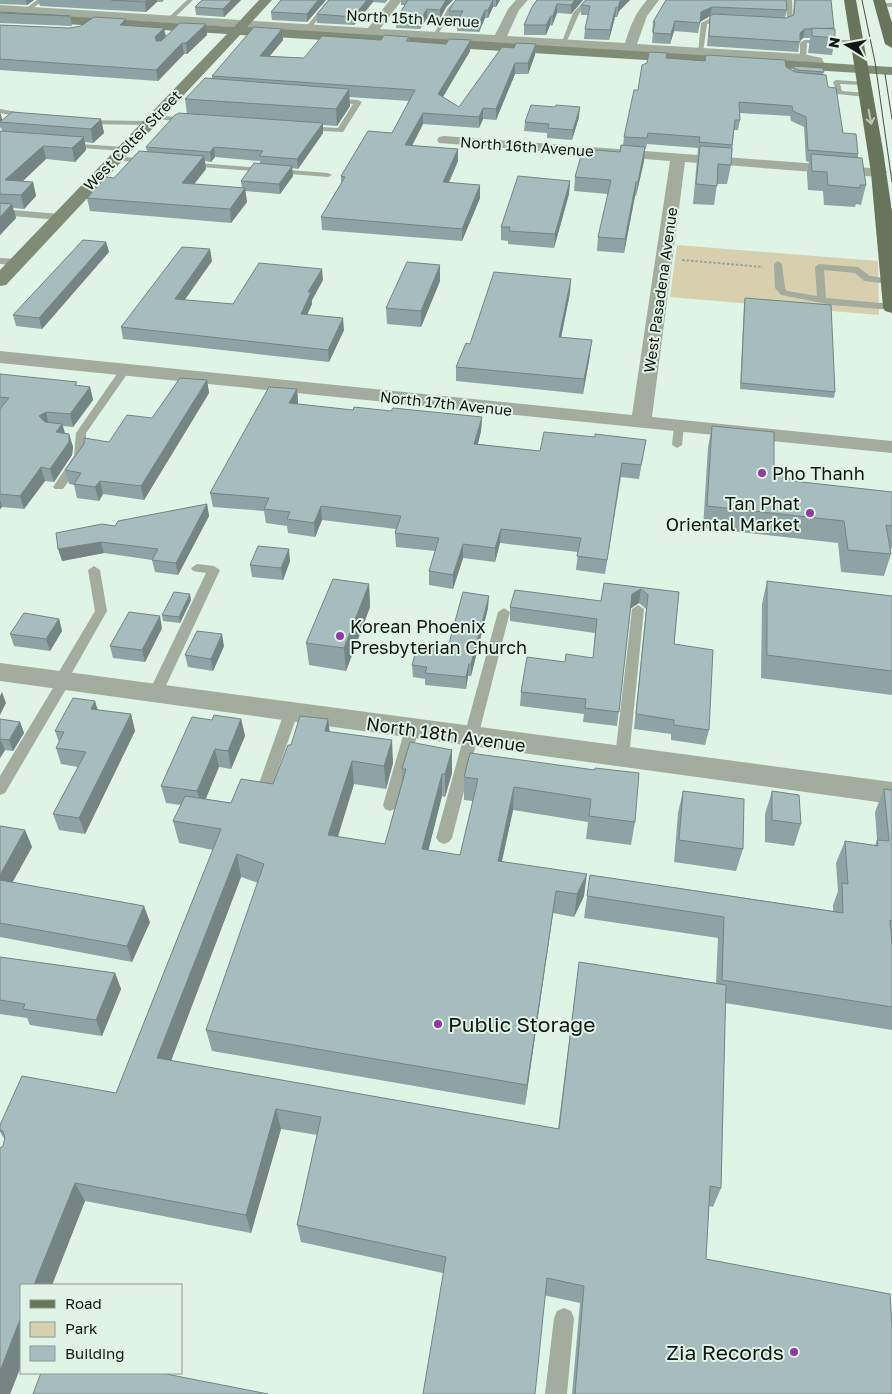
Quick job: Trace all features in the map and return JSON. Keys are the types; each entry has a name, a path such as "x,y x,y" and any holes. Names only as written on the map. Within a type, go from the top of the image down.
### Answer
{"main road":[{"path":"850,0 879,172 892,307"},
{"path":"884,3 891,39"}],"street":[{"name":"West Colter Street","path":"0,281 151,120 187,89 240,27 266,0"},
{"path":"371,32 396,0"},
{"path":"499,39 514,9 522,0"},
{"path":"630,47 640,17 653,0"},
{"path":"71,33 78,32 108,6"},
{"name":"North 15th Avenue","path":"0,9 27,10 182,27 308,28 630,47 700,55 788,70 819,66 863,82 892,71"},
{"name":"North 15th Avenue","path":"0,16 170,19 240,27 700,55 803,58 817,61 819,66"},
{"name":"North 16th Avenue","path":"444,140 678,158 728,166 879,172"},
{"name":"West Pasadena Avenue","path":"642,422 678,158"},
{"name":"North 17th Avenue","path":"0,357 642,422 678,436 892,447"},
{"name":"North 18th Avenue","path":"0,672 892,794"}],"lane":[{"path":"27,10 41,0"},
{"path":"170,19 190,0"},
{"path":"308,28 330,0"},
{"path":"435,36 451,8 460,0"},
{"path":"563,43 576,13 588,0"},
{"path":"775,24 790,22 790,0"},
{"path":"700,55 704,23 711,20 738,22"},
{"path":"172,37 182,27"},
{"path":"803,58 802,43 813,40 856,42"},
{"path":"833,81 863,82 839,93 833,81"},
{"path":"292,127 340,130 358,102 321,99"},
{"path":"0,111 36,118"},
{"path":"13,123 22,115"},
{"path":"78,122 195,120"},
{"path":"55,144 120,153 154,161"},
{"path":"181,163 328,175"},
{"path":"0,212 60,217"},
{"path":"0,260 18,262"},
{"path":"778,266 780,288 784,294 892,307"},
{"path":"822,300 819,267 858,270 866,279 890,281"},
{"path":"59,487 80,456 77,432 125,370"},
{"path":"155,694 214,570 196,568"},
{"path":"0,789 101,611 94,570"},
{"path":"622,757 638,609"},
{"path":"444,838 504,612"},
{"path":"262,792 291,713"},
{"path":"390,805 412,729"},
{"path":"556,1394 564,1318"}],"path":[{"path":"664,259 778,266"}],"green space":[{"path":"677,245 878,261 879,315 670,297"}],"building":[{"path":"111,0 147,0 145,2"},
{"path":"202,0 232,0 223,9 195,7"},
{"path":"281,0 318,0 307,14 271,12"},
{"path":"329,0 367,0 353,17 317,14"},
{"path":"408,0 446,0 440,10 427,9 420,21 396,19"},
{"path":"456,0 493,0 488,10 485,10 479,24 457,22 463,11 449,11"},
{"path":"537,0 575,0 571,5 557,4 553,16 551,16 546,25 524,25"},
{"path":"586,0 621,0 618,8 616,7 610,30 585,29 590,6 581,5"},
{"path":"666,0 786,0 787,10 712,7 701,12 700,23 675,21 671,34 653,33 655,22 653,22"},
{"path":"795,0 831,0 834,28 805,29 800,33 800,42 709,36 710,16 714,14 786,18 794,15"},
{"path":"0,12 70,16 0,13"},
{"path":"94,17 126,19 120,25 164,28 155,37 156,41 161,41 180,23 206,24 186,43 182,43 156,70 0,59 0,25 69,28 81,26"},
{"path":"254,27 282,29 260,56 304,58 322,36 381,40 384,35 409,37 406,41 446,44 449,39 471,40 438,94 459,107 502,47 514,48 516,43 536,44 528,63 515,63 496,109 483,108 479,117 423,113 405,145 458,149 443,182 480,185 462,229 321,217 345,177 341,176 368,131 392,133 415,90 212,76"},
{"path":"812,28 835,29 835,38 812,36"},
{"path":"649,52 667,53 666,58 705,61 706,55 785,60 786,67 795,72 826,75 828,87 836,88 843,133 856,134 858,154 808,150 806,117 793,111 792,106 739,102 740,120 735,120 732,145 699,142 700,137 648,133 647,138 624,137 634,90 638,90 642,65 647,63"},
{"path":"793,66 823,68 824,72 797,70"},
{"path":"205,78 349,89 336,109 185,99"},
{"path":"531,105 580,107 573,130 548,128 549,124 525,122"},
{"path":"12,112 101,119 91,129 0,122"},
{"path":"179,113 323,123 297,159 259,156 263,151 214,147 210,152 146,147"},
{"path":"0,131 84,137 72,148 43,146 5,180 33,182 21,195 0,194"},
{"path":"621,145 645,147 625,239 598,237 611,180 575,177 583,149 620,152"},
{"path":"700,146 732,148 731,165 718,164 717,186 696,184"},
{"path":"139,151 204,156 182,183 245,188 230,209 87,198 106,177 114,178"},
{"path":"811,154 862,158 866,185 860,185 860,188 828,185 827,172 812,171"},
{"path":"254,163 292,166 279,184 241,181"},
{"path":"518,176 570,181 555,234 509,231 510,227 501,227"},
{"path":"0,203 12,204 0,217"},
{"path":"83,240 106,242 39,318 13,315"},
{"path":"182,247 210,249 175,299 233,304 259,263 322,269 308,292 311,292 301,314 343,318 328,350 121,327"},
{"path":"407,262 440,265 421,311 386,308"},
{"path":"494,272 571,279 559,337 592,340 584,379 456,367 466,343 470,344"},
{"path":"745,298 831,305 835,392 741,383"},
{"path":"0,374 77,382 75,385 90,387 70,414 46,412 39,416 45,422 62,424 56,432 69,434 69,442 50,469 41,467 20,496 0,494 0,409 9,398 0,397"},
{"path":"180,378 207,380 141,486 100,481 95,487 74,484 81,473 65,470 84,444 84,438 109,442 127,415 152,418"},
{"path":"269,387 297,389 289,403 353,410 354,407 391,411 393,408 482,417 474,444 540,451 544,432 595,437 595,434 646,440 641,465 622,463 607,560 577,556 581,538 501,529 495,548 463,544 453,575 429,571 439,538 395,533 401,516 321,506 314,523 287,519 290,512 264,509 269,498 210,493"},
{"path":"712,426 774,432 774,469 793,481 892,492 892,526 886,525 891,554 848,550 844,521 707,506"},
{"path":"207,504 176,563 152,560 158,549 101,542 58,549 56,533 102,524 115,526 118,521"},
{"path":"258,546 289,549 281,568 250,565"},
{"path":"333,579 369,584 344,648 306,643"},
{"path":"767,581 892,596 892,671 767,655"},
{"path":"604,583 679,592 674,644 713,650 709,730 674,725 674,720 636,714 648,595 641,589 632,594 619,712 585,708 586,699 521,692 527,657 565,662 566,654 593,658 597,619 510,607 515,590 601,601"},
{"path":"174,592 190,594 179,617 162,615"},
{"path":"463,592 489,596 466,677 425,673 427,667 412,665 418,644 448,647"},
{"path":"129,612 160,616 142,650 110,646"},
{"path":"24,613 59,619 46,639 10,634"},
{"path":"197,631 222,634 211,659 185,655"},
{"path":"73,698 95,701 91,709 131,714 79,818 53,814 86,752 56,748 64,732 55,731"},
{"path":"214,715 241,719 228,751 215,749 197,791 161,786 192,717 212,720"},
{"path":"300,716 328,719 325,731 392,740 384,766 352,761 328,835 385,844 406,769 402,769 410,742 452,750 445,774 442,774 422,849 460,855 478,779 464,777 470,753 595,770 595,768 639,773 635,822 589,816 591,799 514,787 498,861 587,874 577,894 556,891 527,1085 206,1030 264,864 237,854 157,1058 559,1129 579,962 726,985 721,1188 710,1186 706,1259 890,1294 892,1394 575,1394 584,1286 547,1278 535,1394 423,1394 446,1257 297,1225 321,1117 276,1109 246,1215 75,1183 34,1284 20,1284 20,1320 0,1371 0,1148 3,1146 5,1138 3,1131 0,1130 0,1125 22,1076 116,1093 221,829 173,821 185,796 231,803 241,779 273,784 288,745 291,745"},
{"path":"0,719 20,722 9,740 0,739"},
{"path":"884,789 892,790 892,921 890,920 892,1007 722,980 724,917 587,896 590,875 843,913 842,883 848,884 845,841 878,846 877,840 889,841"},
{"path":"683,791 744,799 743,849 679,840"},
{"path":"772,791 799,795 801,824 772,820"},
{"path":"0,826 25,830 0,875"},
{"path":"0,880 144,906 127,946 0,923"},
{"path":"0,957 115,973 96,1020 23,1009 25,1004 0,1000"},
{"path":"41,1374 166,1374 268,1394 33,1394"}],"tram line":[{"path":"862,0 875,62 892,182"},
{"path":"885,74 892,119"}],"place":[{"name":"Pho Thanh","path":"762,473"},
{"name":"Tan Phat Oriental Market","path":"810,513"},
{"name":"Korean Phoenix Presbyterian Church","path":"340,636"},
{"name":"Public Storage","path":"438,1024"},
{"name":"Zia Records","path":"794,1352"}]}
